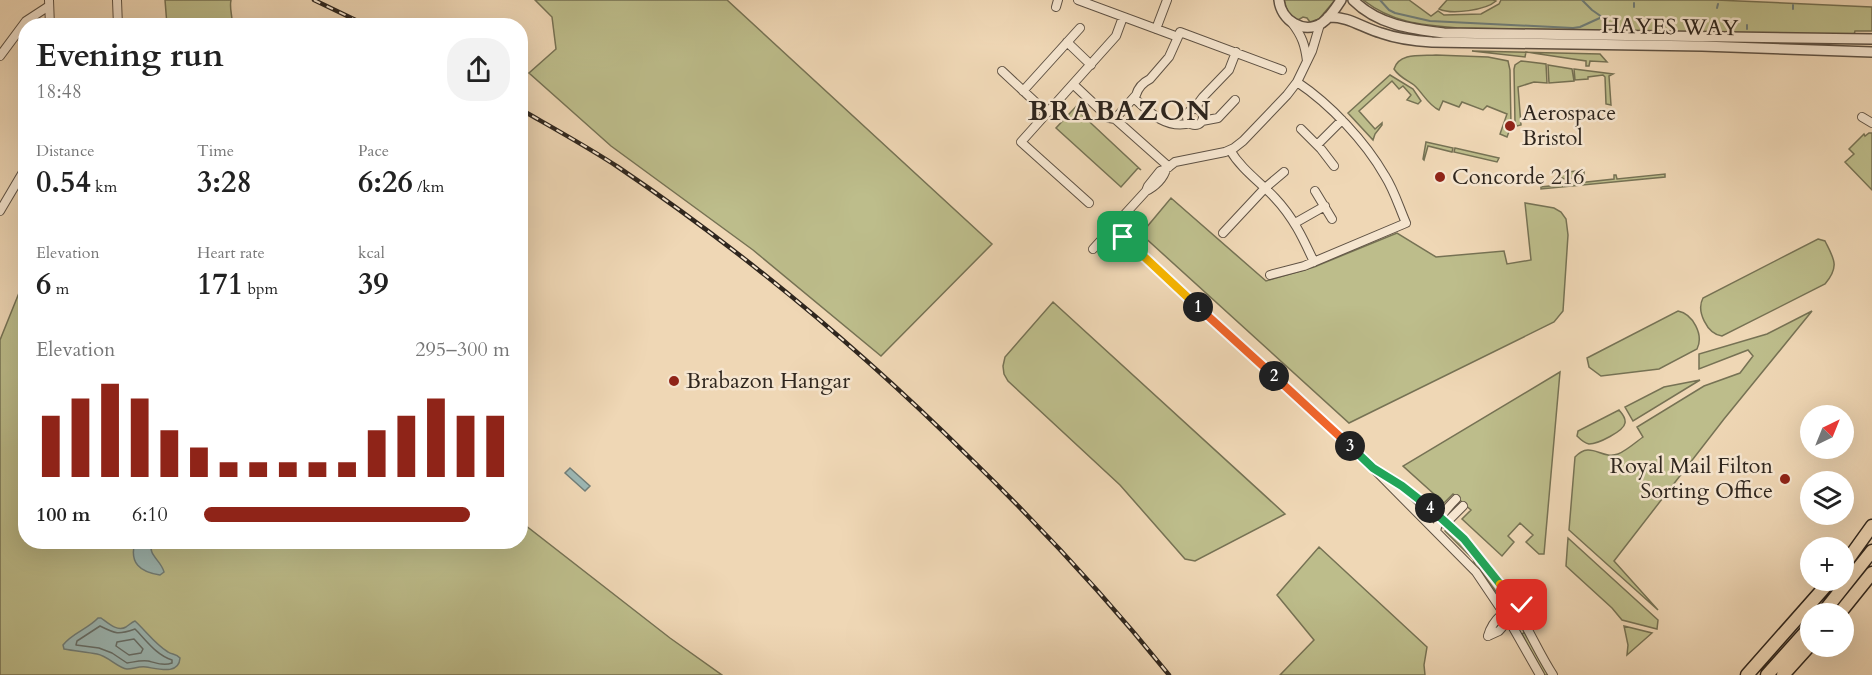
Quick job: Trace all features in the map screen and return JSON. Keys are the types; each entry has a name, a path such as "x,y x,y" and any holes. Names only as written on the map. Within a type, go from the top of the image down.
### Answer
{"main road":[{"path":"1854,551 1872,526"},
{"path":"1854,559 1872,535"},
{"path":"1831,603 1872,551"},
{"path":"1848,603 1872,573"},
{"path":"1747,675 1821,591"},
{"path":"1753,675 1800,630"},
{"path":"1767,675 1800,633"},
{"path":"1783,675 1800,656"}],"street":[{"path":"117,0 118,18"},
{"path":"1078,0 1178,37"},
{"path":"1156,29 1167,0"},
{"path":"1279,0 1280,9 1286,19 1304,27 1320,24"},
{"path":"1093,249 1146,191 1152,189 1165,174 1167,168 1182,160 1230,150 1248,137 1297,82 1307,63 1320,24 1341,0"},
{"name":"HAYES WAY","path":"1353,0 1373,16 1389,23 1444,33 1872,39"},
{"path":"49,3 50,18"},
{"path":"30,18 49,3"},
{"path":"1089,203 1021,142 1116,36 1123,16"},
{"name":"HAYES WAY","path":"1328,17 1346,18 1369,29 1399,38 1432,42 1702,46 1872,52"},
{"path":"1290,21 1305,44 1307,63"},
{"path":"1023,90 1080,28"},
{"path":"0,56 18,31"},
{"path":"1115,119 1134,98 1137,90 1169,57 1180,32 1282,70"},
{"path":"1067,42 1091,65"},
{"path":"1191,123 1188,114 1229,70 1236,52"},
{"path":"1002,70 1047,113"},
{"path":"1270,274 1314,262 1406,223 1387,178 1351,129 1297,82"},
{"path":"1074,85 1109,118 1115,119 1167,168"},
{"path":"1134,98 1157,118 1180,125 1191,123 1197,125 1202,121 1218,118 1235,100"},
{"path":"1194,109 1201,112 1202,121"},
{"path":"1862,117 1872,123"},
{"path":"1317,145 1342,120"},
{"path":"1301,129 1334,166"},
{"path":"1230,150 1235,160 1265,188 1295,223 1314,262"},
{"path":"1223,233 1265,188 1284,172"},
{"path":"0,211 18,181"},
{"path":"1315,191 1332,219"},
{"path":"1295,223 1325,206"},
{"path":"1113,227 1373,468 1476,572 1509,621 1540,675"},
{"path":"1373,468 1402,486 1444,520 1485,564 1516,608 1552,675"},
{"path":"1444,520 1445,509 1456,499"},
{"path":"1436,531 1444,520 1463,506"},
{"path":"1516,608 1509,621 1496,633 1488,636 1490,627 1504,613 1516,608"}],"green space":[{"path":"165,0 231,0 232,18 166,18"},
{"path":"535,0 727,0 992,244 881,356 753,250 611,146 529,73 556,49 552,17"},
{"path":"1284,0 1335,0 1319,19 1310,22 1307,18 1303,17 1298,20 1292,16"},
{"path":"1363,0 1409,0 1431,16 1438,11 1444,15 1481,14 1499,4 1501,0 1716,0 1872,7 1872,31 1855,31 1854,35 1457,28 1408,22 1385,14"},
{"path":"1447,0 1496,1 1485,7 1469,11 1452,12 1439,9"},
{"path":"1472,51 1526,52 1525,57"},
{"path":"1528,52 1600,54 1607,62 1590,61 1589,66 1586,66 1586,61"},
{"path":"1436,55 1488,57 1508,61 1511,126 1507,137 1500,134 1507,114 1487,106 1483,110 1462,102 1459,107 1443,101 1439,110 1394,69 1406,57"},
{"path":"1521,61 1546,64 1547,83 1534,82 1518,87 1521,125 1517,126 1515,123 1514,69 1515,65"},
{"path":"1548,65 1572,69 1574,81 1549,83"},
{"path":"1574,69 1613,74 1609,76 1611,105 1606,104 1603,75 1575,80"},
{"path":"1390,75 1413,89 1421,101 1418,104 1407,100 1411,95 1403,86 1399,89 1392,81 1359,111 1375,129 1382,123 1373,140 1348,113"},
{"path":"1084,98 1088,102 1079,112 1141,170 1138,168 1121,187 1056,128"},
{"path":"1872,133 1872,190 1845,162 1854,154 1849,149 1864,134 1865,136"},
{"path":"1426,142 1453,148 1452,152 1428,146 1424,160"},
{"path":"1455,148 1499,158 1497,162 1454,152"},
{"path":"1584,170 1584,177 1564,179 1560,173"},
{"path":"1665,174 1665,177 1541,189 1541,187 1614,179 1614,175 1617,179"},
{"path":"1171,198 1266,281 1314,267 1397,233 1436,257 1504,251 1507,264 1531,260 1525,203 1554,208 1566,219 1568,235 1563,311 1554,322 1349,423 1141,234"},
{"path":"1818,239 1825,241 1834,262 1833,272 1825,284 1722,336 1708,327 1702,315 1703,298"},
{"path":"18,295 18,549 528,549 528,527 670,638 722,675 0,675 0,340"},
{"path":"1053,302 1285,514 1195,561 1185,559 1120,485 1008,381 1004,374 1005,357"},
{"path":"1678,311 1688,316 1696,326 1699,338 1697,349 1659,369 1601,376 1589,367 1587,358"},
{"path":"1812,311 1724,419 1614,561 1658,610 1569,530 1575,457 1586,450 1606,455 1621,453 1643,437 1637,427 1704,386 1740,373 1753,356 1748,350 1699,369 1699,354 1767,334"},
{"path":"1560,372 1544,554 1539,554 1526,542 1533,535 1520,523 1508,536 1514,542 1502,556 1462,519 1471,510 1453,494 1444,503 1403,466"},
{"path":"1700,380 1633,421 1625,407 1664,387"},
{"path":"1619,410 1625,423 1616,433 1589,444 1577,436 1578,431"},
{"path":"1446,528 1475,558 1481,571 1505,606 1477,570 1473,559 1445,531"},
{"path":"1568,538 1658,620 1657,629 1622,620 1566,566"},
{"path":"1319,547 1427,647 1425,675 1280,675 1314,640 1277,595"},
{"path":"1624,626 1652,633 1627,655 1628,645"},
{"path":"1525,632 1549,675 1544,675 1522,634"}],"water":[{"path":"570,468 590,486 585,491 565,473"},
{"path":"134,549 151,549 164,572 160,575 147,572 138,565"},
{"path":"98,618 119,628 126,627 135,621 163,649 178,656 179,663 168,670 143,667 127,669 101,655 64,649 63,645 67,641"}],"waterway":[{"path":"1380,0 1395,13 1430,21 1573,28 1602,17 1582,0"},
{"path":"1717,8 1718,4"},
{"path":"1704,27 1705,23"}],"railway":[{"path":"314,0 351,18"},
{"path":"528,114 606,159 711,233 844,341 929,418 1022,510 1098,591 1169,675"}],"place":[{"name":"Aerospace Bristol","path":"1510,126"},
{"name":"Concorde 216","path":"1440,177"},
{"name":"Brabazon Hangar","path":"674,381"},
{"name":"Royal Mail Filton Sorting Office","path":"1785,479"}],"district":[{"name":"BRABAZON","path":"1120,111"}],"route":[{"path":"1123,237 1373,468 1402,486 1441,517 1485,564 1514,605 1526,600 1522,605"}]}
